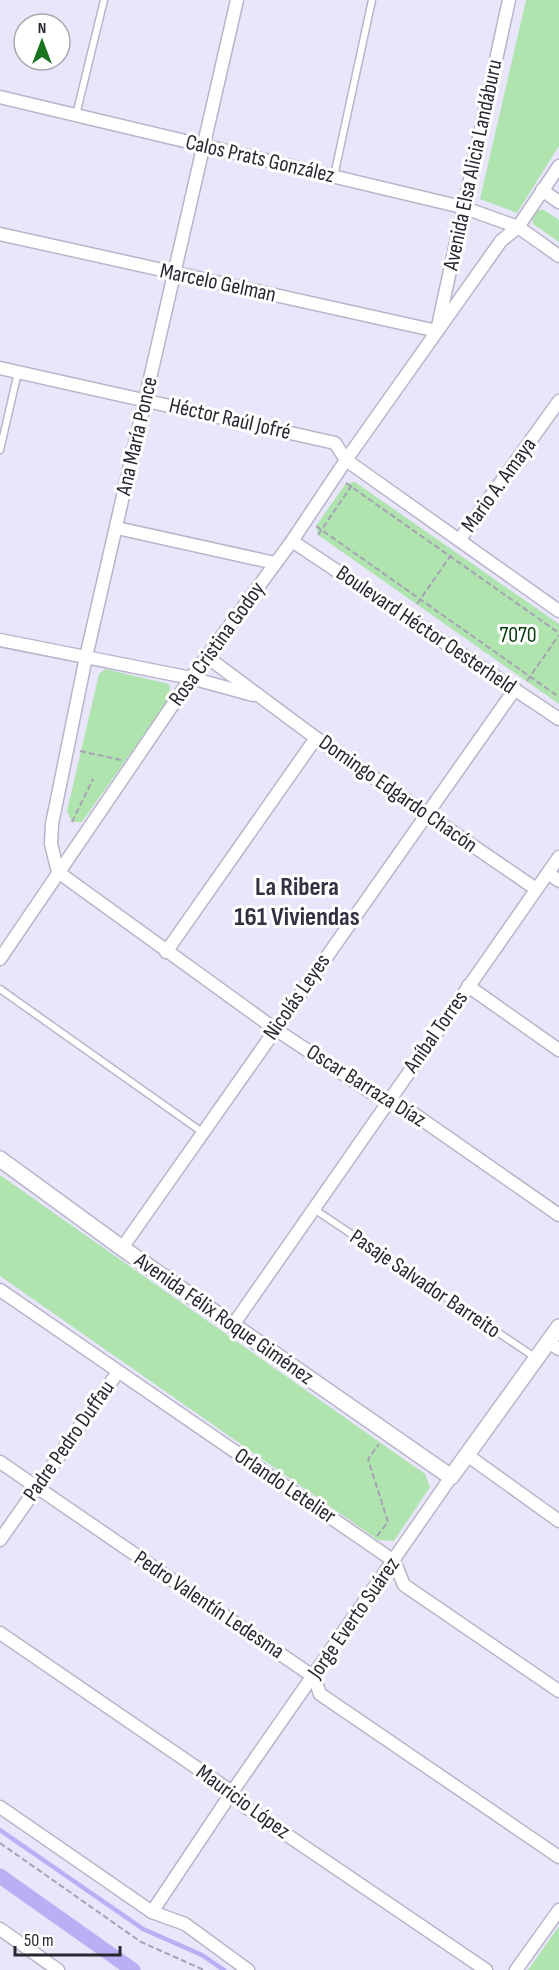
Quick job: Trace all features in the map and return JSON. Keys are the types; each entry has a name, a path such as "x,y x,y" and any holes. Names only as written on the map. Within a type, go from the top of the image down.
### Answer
{"street":[{"name":"Ana María Ponce","path":"58,872 51,844 52,824 86,657 237,0"},
{"name":"Avenida Elsa Alicia Landáburu","path":"437,331 462,207 509,0"},
{"name":"Calos Prats González","path":"0,98 462,207 518,227 559,256"},
{"name":"Rosa Cristina Godoy","path":"0,959 191,678 292,541 346,460 501,241 518,227 559,166"},
{"path":"542,190 559,202"},
{"name":"Marcelo Gelman","path":"0,234 437,331"},
{"name":"Héctor Raúl Jofré","path":"0,368 335,443 346,460"},
{"name":"Mario A. Amaya","path":"457,545 559,401"},
{"path":"346,460 457,545 559,611"},
{"path":"117,528 275,563"},
{"name":"Boulevard Héctor Oesterheld","path":"292,541 559,719"},
{"name":"Domingo Edgardo Chacón","path":"0,640 191,678 260,697"},
{"name":"Domingo Edgardo Chacón","path":"207,657 316,738 536,889"},
{"name":"Nicolás Leyes","path":"122,1248 425,813 515,689"},
{"path":"166,952 316,738"},
{"name":"Aníbal Torres","path":"233,1325 559,857"},
{"name":"Oscar Barraza Díaz","path":"58,872 275,1029 387,1101 404,1107 559,1215"},
{"path":"548,873 559,881"},
{"path":"468,986 559,1050"},
{"name":"Avenida Félix Roque Giménez","path":"0,1158 122,1248 451,1477"},
{"name":"Orlando Letelier","path":"0,1290 394,1561 404,1585 559,1691"},
{"name":"Jorge Everto Suárez","path":"152,1912 232,1792 451,1477 536,1358 554,1345 559,1327"},
{"name":"Padre Pedro Duffau","path":"0,1540 118,1372"},
{"path":"467,1455 559,1521"},
{"name":"Pedro Valentín Ledesma","path":"0,1462 314,1677 320,1694 559,1857"},
{"name":"Mauricio López","path":"0,1633 232,1792 243,1805 486,1970"},
{"path":"0,1807 152,1912 185,1924 248,1970"},
{"path":"516,1970 559,1910"},
{"path":"0,1929 57,1970"}],"lane":[{"path":"76,115 104,0"},
{"path":"334,176 372,0"},
{"path":"0,450 18,372"},
{"path":"0,989 202,1132"},
{"name":"Pasaje Salvador Barreito","path":"313,1209 536,1358"}],"path":[{"path":"318,535 355,482"},
{"path":"346,483 559,634 527,681"},
{"path":"316,526 559,697"},
{"path":"417,604 457,545"},
{"path":"80,751 124,760"},
{"path":"72,822 93,779"},
{"path":"375,1538 388,1522 368,1460 380,1443"},
{"path":"0,1843 141,1942 204,1970"}],"green space":[{"path":"526,0 559,0 559,146 517,213 480,199"},
{"path":"536,210 544,210 559,220 559,242 533,224 532,218"},
{"name":"7070","path":"355,482 559,624 559,704 318,535 316,526 346,483"},
{"path":"105,669 169,684 171,696 82,822 72,822 67,811 99,674"},
{"path":"0,1175 425,1474 430,1487 394,1541 378,1540 0,1276"},
{"path":"559,1926 559,1970 528,1970"}],"waterway":[{"path":"0,1830 143,1929 202,1955 224,1970"},
{"path":"0,1876 133,1970"}],"district":[{"name":"La Ribera 161 Viviendas","path":"297,902"}]}
